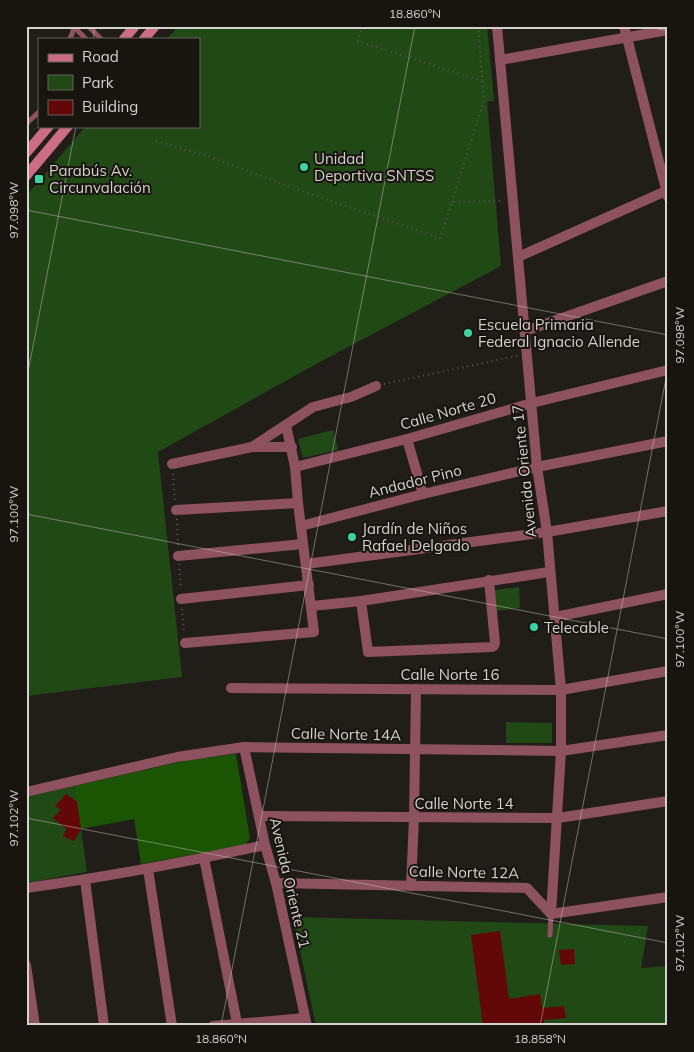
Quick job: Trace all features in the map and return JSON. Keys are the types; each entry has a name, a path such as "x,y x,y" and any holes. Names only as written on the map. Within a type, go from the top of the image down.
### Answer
{"main road":[{"path":"125,38 135,26"},
{"path":"145,38 155,26"},
{"path":"26,153 47,128"},
{"path":"26,176 66,128"}],"street":[{"name":"Avenida Oriente 17","path":"497,26 526,354 537,467 547,532 549,572 561,690 561,751 551,914"},
{"path":"518,257 667,192 624,26"},
{"path":"500,60 668,30"},
{"path":"524,331 668,281"},
{"name":"Calle Norte 20","path":"295,467 407,440 532,403 668,370"},
{"path":"252,448 313,407 351,396 376,386"},
{"path":"185,644 314,632 295,467 286,425"},
{"path":"407,440 423,494"},
{"name":"Andador Pino","path":"301,526 537,467 668,441"},
{"path":"172,464 252,448 292,447"},
{"path":"176,510 298,503"},
{"path":"306,564 547,532 668,511"},
{"path":"178,556 304,544"},
{"path":"312,606 361,601 549,572"},
{"path":"361,601 368,652 492,647 494,646 489,580"},
{"path":"181,599 309,585"},
{"path":"555,617 668,594"},
{"name":"Calle Norte 16","path":"231,688 561,690 668,671"},
{"path":"410,886 414,818 416,689"},
{"name":"Calle Norte 14A","path":"26,792 177,757 244,748 561,751 668,734"},
{"name":"Avenida Oriente 21","path":"244,748 306,1022"},
{"name":"Calle Norte 14","path":"259,816 558,818 668,801"},
{"path":"26,888 148,869 266,845"},
{"path":"204,858 237,1023"},
{"path":"148,869 172,1026"},
{"path":"85,880 104,1026"},
{"name":"Calle Norte 12A","path":"276,883 527,888 551,914"},
{"path":"551,914 668,897"},
{"path":"26,965 36,1026"},
{"path":"213,1026 237,1023 306,1022"}],"lane":[{"path":"88,26 101,38"},
{"path":"70,38 75,27 85,38"},
{"path":"26,124 38,113"},
{"path":"550,935 551,914"}],"path":[{"path":"362,26 358,40 482,81"},
{"path":"156,141 208,156 316,196 440,238 484,100 478,26"},
{"path":"452,202 512,200"},
{"path":"376,386 526,354"}],"green space":[{"path":"179,26 487,26 494,101 487,101 501,266 318,363 158,452 182,677 26,696 26,196 84,128 200,128 200,38 168,38"},
{"path":"333,430 338,450 303,458 298,439"},
{"path":"519,587 520,608 496,611 495,590"},
{"path":"506,722 552,723 552,743 506,743"},
{"path":"236,754 250,838 245,845 141,864 134,819 81,829 74,786 189,760"},
{"path":"74,786 77,802 66,794 61,810 53,818 67,829 63,836 74,841 81,829 87,872 26,883 26,797"},
{"path":"293,917 648,926 641,968 668,966 668,1026 316,1026"}],"building":[{"path":"66,794 77,802 81,829 74,841 63,836 67,829 53,818 61,810 55,806"},
{"path":"500,931 509,999 540,994 542,1008 564,1006 566,1018 544,1020 544,1026 483,1026 471,935"},
{"path":"574,949 575,964 561,965 559,950"}],"place":[{"name":"Unidad Deportiva SNTSS","path":"304,167"},
{"name":"Parabús Av. Circunvalación","path":"39,179"},
{"name":"Escuela Primaria Federal Ignacio Allende","path":"468,333"},
{"name":"Jardín de Niños Rafael Delgado","path":"352,537"},
{"name":"Telecable","path":"534,627"}]}
